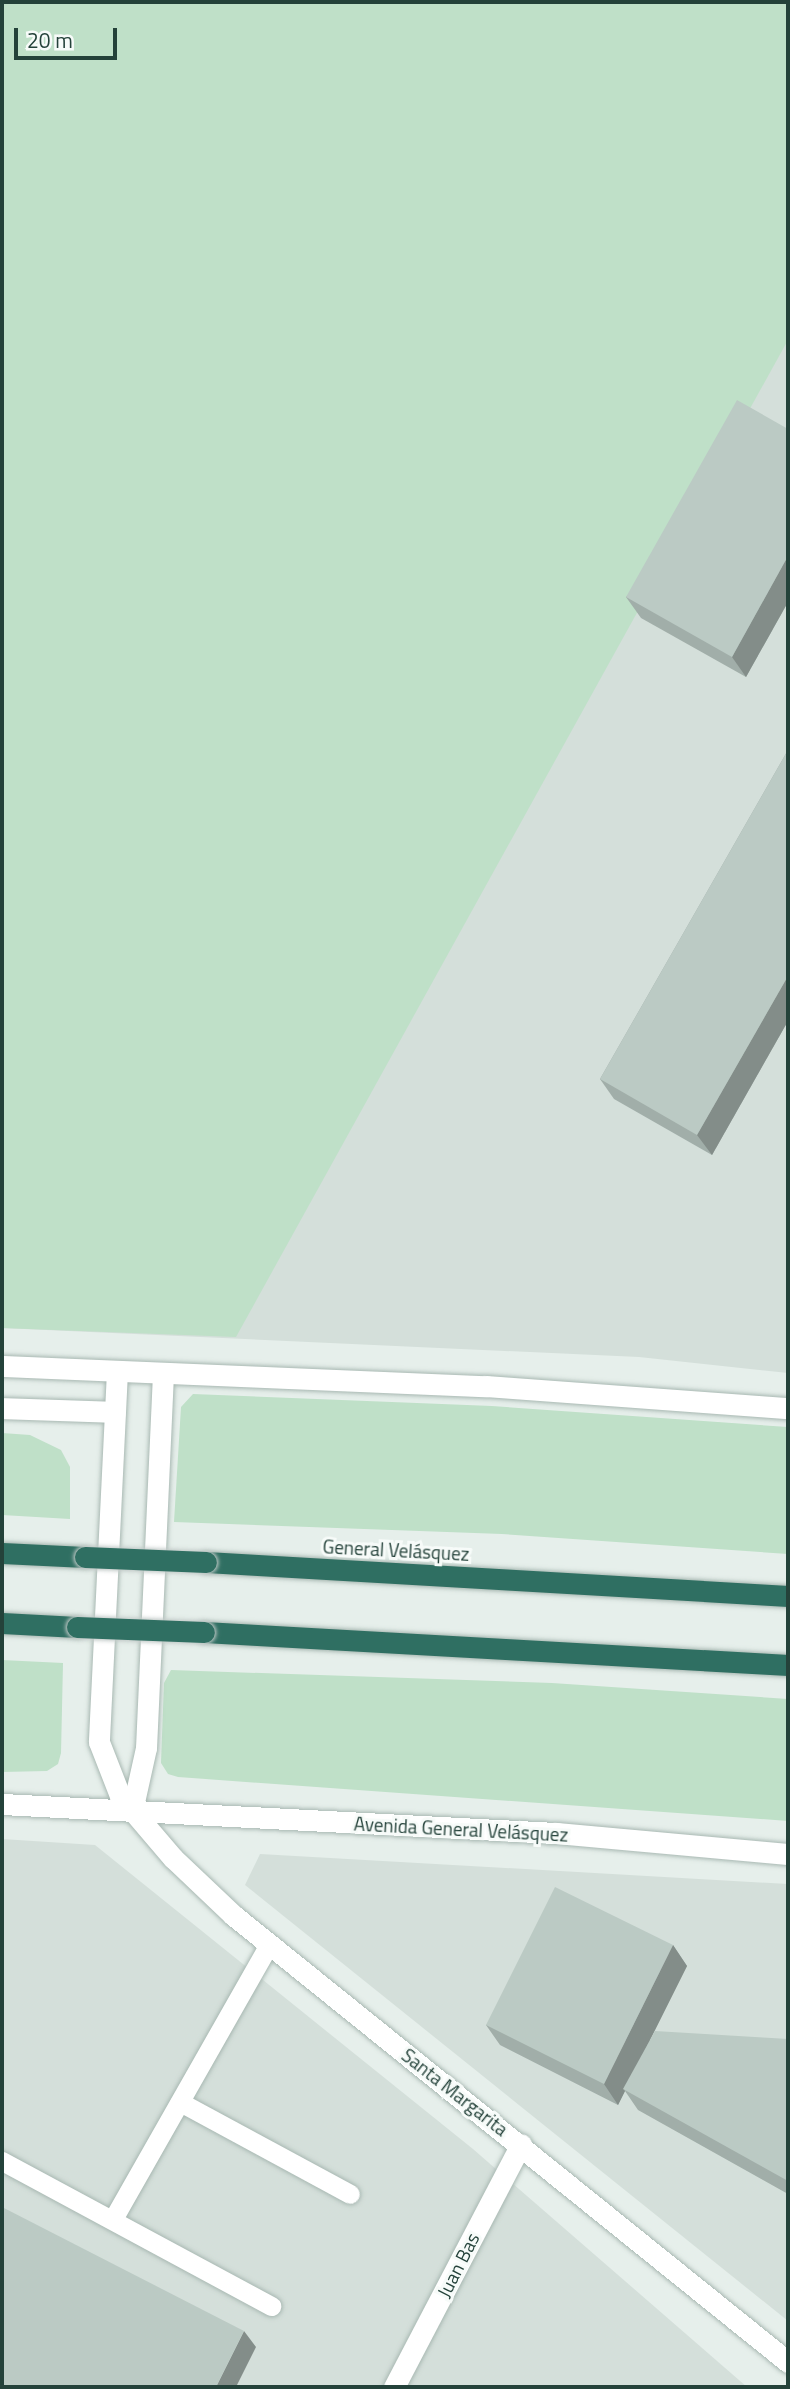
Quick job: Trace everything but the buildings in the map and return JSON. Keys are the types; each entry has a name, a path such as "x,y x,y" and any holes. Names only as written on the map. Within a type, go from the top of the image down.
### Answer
{"highway":[{"name":"General Velásquez","path":"2,1553 206,1562 788,1596"},
{"path":"2,1623 788,1665"}],"street":[{"path":"2,1366 486,1387 788,1408"},
{"path":"117,1371 99,1742 110,1779 132,1811"},
{"path":"132,1811 146,1748 163,1373"},
{"path":"2,1408 115,1412"},
{"name":"Avenida General Velásquez","path":"2,1804 556,1833 788,1854"},
{"name":"Santa Margarita","path":"132,1811 194,1879 269,1944 521,2144 788,2362"},
{"name":"Juan Bas","path":"394,2387 521,2144"}],"lane":[{"path":"113,2219 269,1944"},
{"path":"180,2102 350,2194"},
{"path":"2,2161 271,2306"}],"shaded area":[{"path":"2,2 788,2 788,1373 639,1357 2,1328"},
{"path":"2,1839 95,1845 473,2149 747,2387 2,2387"},
{"path":"260,1854 788,1884 788,2321 245,1885"}],"green space":[{"path":"2,2 788,2 788,340 236,1337 2,1328"},
{"path":"193,1394 492,1406 788,1427 788,1554 502,1534 174,1522 181,1407"},
{"path":"2,1433 30,1435 61,1450 70,1467 70,1519 2,1515"},
{"path":"2,1660 63,1663 61,1753 58,1764 47,1771 2,1772"},
{"path":"171,1670 552,1683 788,1699 788,1821 178,1777 168,1774 161,1763 164,1683"}]}
